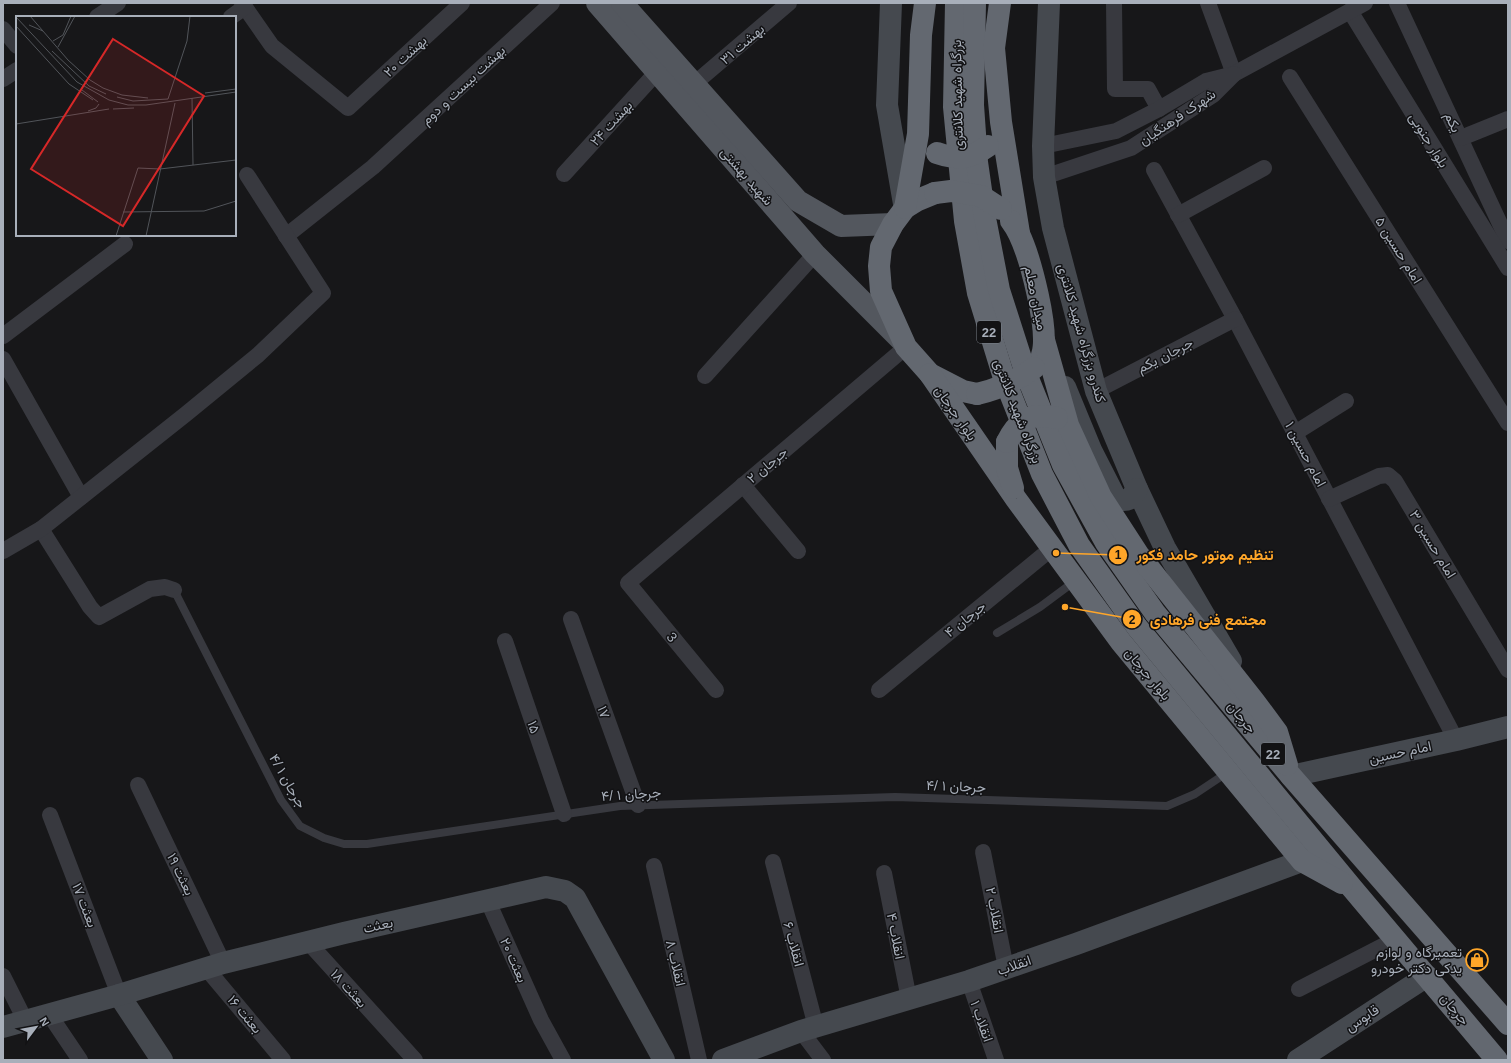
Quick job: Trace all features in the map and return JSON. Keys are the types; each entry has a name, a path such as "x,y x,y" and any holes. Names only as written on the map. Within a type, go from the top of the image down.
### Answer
{"highway":[{"path":"925,3 921,35 918,134 899,216 881,247 878,266 881,291 905,344 930,374 956,388 977,394 996,389 1018,380 1042,353"},
{"name":"بزرگراه شهید کلانتری","path":"956,3 955,114 965,221 978,293 1004,378 1042,474 1079,544 1137,627"},
{"name":"بزرگراه شهید کلانتری","path":"975,3 973,105 977,162 985,218 999,290 1025,371 1063,464"},
{"path":"1000,3 994,48 1000,122 1019,233"},
{"path":"918,134 926,145 937,153 950,158 964,158 977,154 988,146 996,135 1000,122"},
{"name":"میدان معلم","path":"899,216 918,200 934,193 951,191 981,196 1001,209 1019,233 1035,282 1043,322 1042,353"},
{"path":"1042,353 1063,421 1101,497 1138,554 1277,732 1291,776"},
{"name":"بلوار جرجان","path":"930,374 1016,499 1121,642 1302,861 1352,888"},
{"path":"1016,499 1007,468 1007,442 1012,431 1021,422 1032,416 1045,415 1063,421"},
{"name":"جرجان","path":"1063,464 1106,543 1155,613 1291,776 1508,1024"},
{"name":"جرجان","path":"1137,627 1352,888 1497,1060"}],"main road":[{"name":"شهید بهشتی","path":"597,3 815,254 905,344"},
{"name":"شهید بهشتی","path":"622,3 798,201 841,226 899,216"}],"street":[{"name":"بهشت ۲۰","path":"244,5 272,46 348,108 462,3"},
{"name":"بهشت بیست و دوم","path":"286,236 373,167 552,3"},
{"name":"بهشت ۳۱","path":"694,84 789,3"},
{"path":"891,3 887,105 899,216"},
{"name":"کندرو بزرگراه شهید کلانتری","path":"1049,3 1043,146 1044,177 1053,228 1096,391 1137,490 1165,548 1254,701"},
{"path":"1114,3 1115,88 1148,89 1159,109"},
{"path":"1208,3 1234,74"},
{"path":"1043,146 1116,131 1159,109 1206,81 1234,74 1365,3"},
{"name":"یکم","path":"1397,3 1508,241"},
{"path":"98,16 112,5"},
{"path":"232,16 244,5"},
{"name":"بلوار جنوبی","path":"1350,12 1508,268"},
{"path":"3,29 16,45"},
{"path":"3,79 16,71"},
{"name":"بهشت ۲۴","path":"564,174 657,72"},
{"name":"شهرک فرهنگیان","path":"1044,177 1131,148 1213,95 1234,74"},
{"name":"امام حسین ۵","path":"1290,77 1508,423"},
{"path":"1461,138 1508,119"},
{"path":"1178,215 1264,168"},
{"name":"امام حسین ۱","path":"1154,170 1235,319 1456,740"},
{"path":"3,551 41,529 186,414 258,355 323,293 247,175"},
{"path":"3,336 125,244"},
{"path":"705,376 815,254"},
{"name":"جرجان یکم","path":"1096,391 1235,319"},
{"name":"جرجان ۲","path":"628,583 905,344"},
{"path":"1042,353 1069,396 1091,450 1116,499 1124,501 1132,498 1137,490"},
{"path":"3,359 80,497"},
{"path":"1294,433 1346,400"},
{"name":"امام حسین ۳","path":"1329,499 1379,476 1388,475 1395,481 1508,670"},
{"path":"743,485 798,551"},
{"path":"41,529 90,607 99,617 150,588 165,587 174,590"},
{"name":"۴ جرجان","path":"879,690 1052,548"},
{"name":"3","path":"628,583 716,690"},
{"name":"۱۷","path":"571,618 638,805"},
{"name":"۱۵","path":"505,641 564,814"},
{"name":"امام حسین","path":"1291,776 1456,740 1508,727"},
{"name":"بعثت ۱۹","path":"138,785 215,966"},
{"name":"۱۷ بعثت","path":"50,815 119,995"},
{"name":"۲ انقلاب","path":"984,852 1006,968"},
{"name":"انقلاب","path":"723,1060 808,1029 969,981 1302,861"},
{"name":"۶ انقلاب","path":"773,862 808,1029"},
{"name":"۸ انقلاب","path":"654,866 699,1060"},
{"name":"۴ انقلاب","path":"884,873 909,999"},
{"name":"بعثت","path":"3,1028 215,966 487,899 546,887 565,890 575,898 664,1060"},
{"name":"۲۰ بعثت","path":"487,899 541,1020 563,1060"},
{"path":"1299,989 1396,939"},
{"name":"۱۸ بعثت","path":"308,942 415,1060"},
{"name":"۱۶ بعثت","path":"215,966 283,1060"},
{"path":"3,976 26,1022"},
{"name":"قابوس","path":"1298,1060 1427,976"},
{"name":"انقلاب ۱","path":"969,981 996,1060"},
{"path":"119,995 162,1060"},
{"path":"49,1014 80,1060"},
{"path":"808,1029 823,1060"}],"lane":[{"path":"997,633 1040,607 1075,581"},
{"name":"جرجان ۱ /۴","path":"174,590 281,800 300,826 324,838 344,844 367,844 564,814 638,805 895,798 1167,806 1194,794 1228,772"}],"place":[{"name":"تنظیم موتور حامد فکور","path":"1056,553"},
{"name":"مجتمع فنی فرهادی","path":"1065,607"},
{"name":"تعمیرگاه و لوازم یدکی دکتر خودرو","path":"1477,960"}]}
